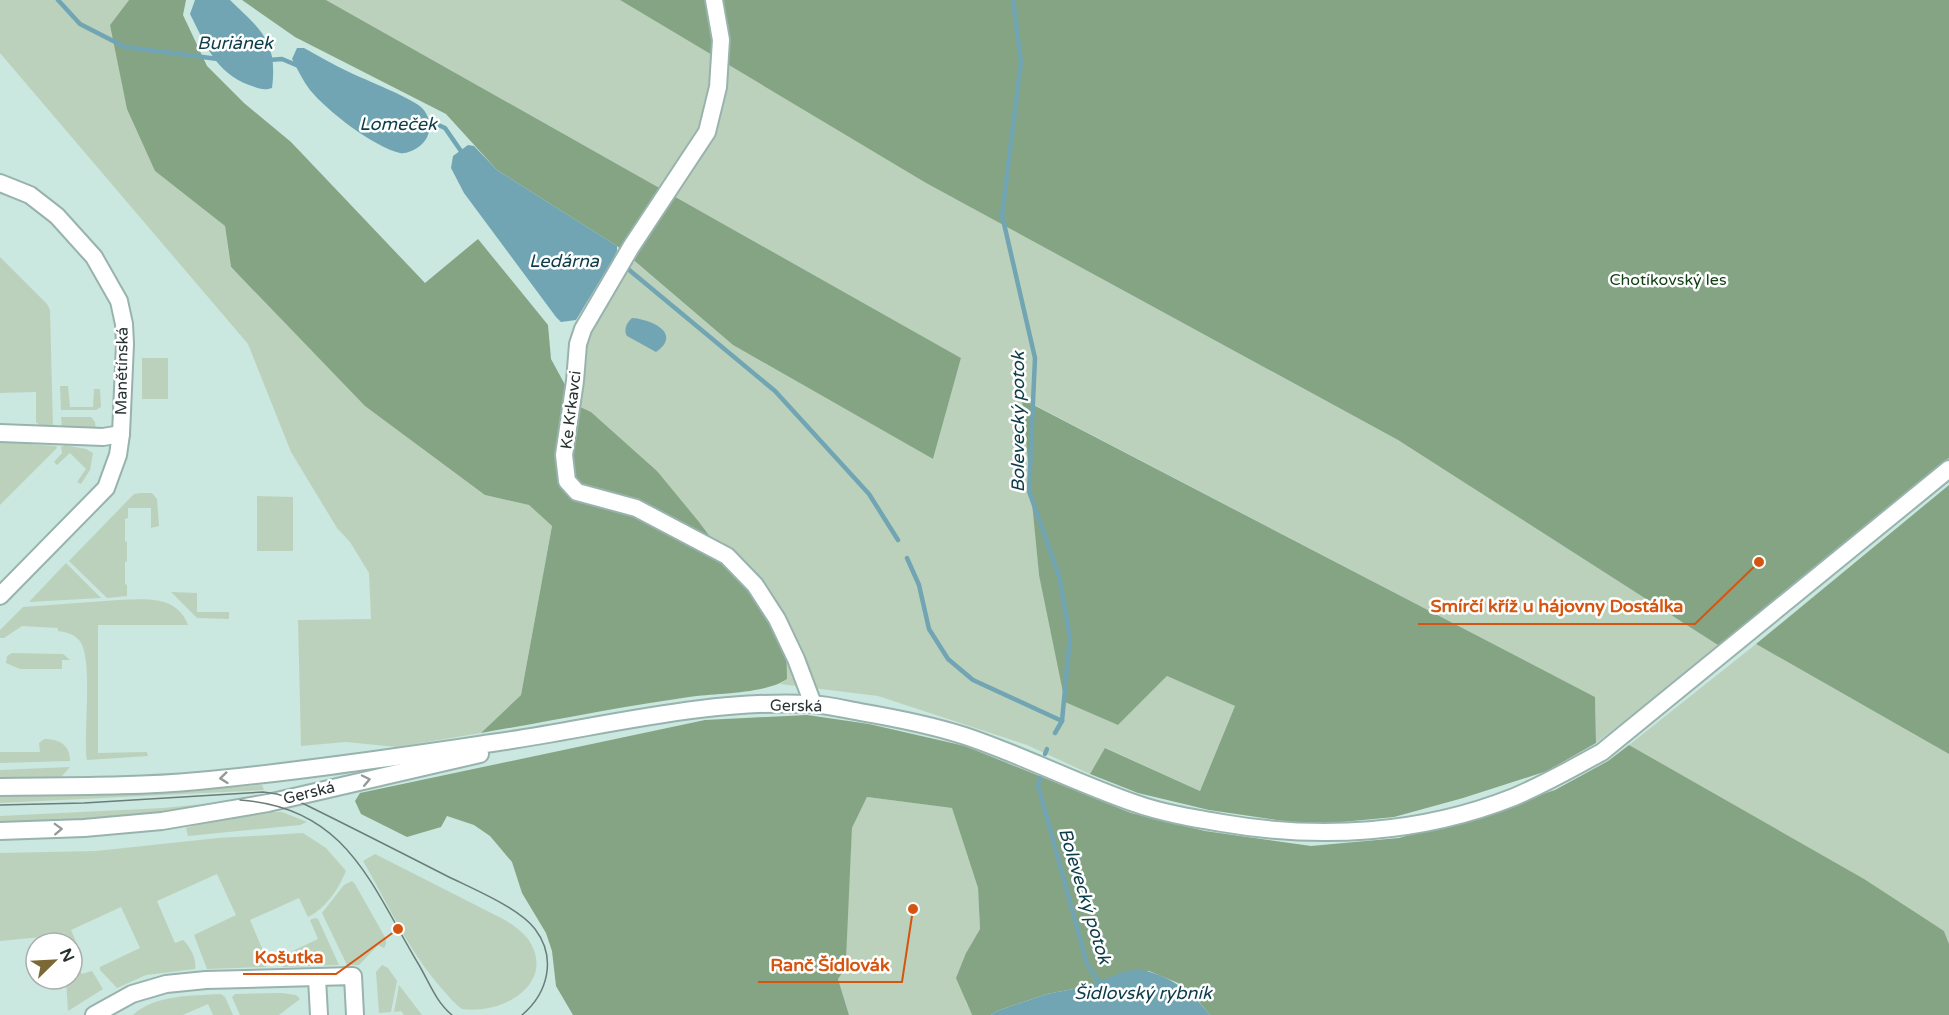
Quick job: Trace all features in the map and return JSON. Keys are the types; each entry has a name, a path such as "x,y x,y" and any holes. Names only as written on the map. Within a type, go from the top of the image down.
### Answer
{"street":[{"name":"Ke Krkavci","path":"714,0 721,40 718,87 707,132 631,247 583,329 578,344 564,455 567,482 576,492 636,508 727,556 754,585 777,619 796,659 813,704"},
{"name":"Manětínská","path":"0,183 30,195 57,216 94,257 119,302 124,324 125,344 121,434 118,455 106,488 0,596"},
{"name":"Manětínská","path":"0,433 103,437 121,434"},
{"name":"Gerská","path":"0,787 173,783 282,772 497,742 703,708 813,704 926,725 966,737 1134,803 1207,821 1282,832 1372,831 1433,821 1510,798 1551,780 1602,752 1949,470"},
{"name":"Gerská","path":"0,831 123,825 268,803 612,723"},
{"path":"94,1015 132,994 166,984 206,980 353,976 356,1015"},
{"path":"317,978 319,1015"}],"green space":[{"path":"0,0 129,0 110,25 155,171 225,226 231,268 485,495 529,505 552,526 521,695 481,733 397,747 346,742 301,746 298,620 371,619 369,573 350,542 337,528 291,452 248,344 0,53"},
{"path":"129,0 186,0 183,15 207,66 244,103 291,142 425,283 478,239 548,325 551,359 576,405 591,412 657,471 699,522 786,638 787,679 767,688 663,701 481,733 521,695 552,526 529,505 485,495 365,406 231,267 225,226 155,171 127,109 110,25"},
{"path":"242,0 326,0 961,358 933,459 733,345 617,246 497,170 446,114 295,37"},
{"path":"326,0 620,0 926,183 1398,440 1721,647 1596,743 1595,697 1023,399 1039,575 1118,725 1167,676 1235,706 1200,791 1106,748 1090,774 1027,745 878,696 780,684 787,679 657,471 591,412 576,405 586,345 598,320 634,261 733,345 933,459 961,358"},
{"name":"Chotíkovský les","path":"620,0 1949,0 1949,458 1721,647 1398,440 926,183"},
{"path":"0,257 47,304 50,310 53,429 43,428 36,422 36,392 0,393"},
{"path":"142,358 168,358 168,399 142,399"},
{"path":"60,386 68,386 70,407 93,407 94,389 100,389 101,407 96,410 61,410"},
{"path":"1022,399 1595,697 1596,743 1547,771 1463,798 1394,817 1311,825 1209,810 1138,793 1090,774 1105,748 1200,791 1235,706 1167,676 1118,725 1065,702 1039,575"},
{"path":"61,417 91,417 95,422 96,430 62,428"},
{"path":"0,442 56,446 57,448 0,505"},
{"path":"65,445 86,449 93,453 90,470 81,484 77,482 86,469 70,453 57,465 54,462 62,453 61,447"},
{"path":"1949,485 1949,754 1756,644"},
{"path":"152,493 157,499 159,526 151,528 151,508 128,508 128,518 125,519 127,596 107,598 69,561 134,494"},
{"path":"257,496 293,497 293,551 257,551"},
{"path":"66,563 101,598 29,602"},
{"path":"171,592 197,593 197,612 229,612 229,619 197,618"},
{"path":"149,600 168,604 183,615 188,625 98,625 98,753 147,752 148,756 87,760 86,662 79,640 75,636 58,631 58,628 22,626 4,638 0,638 0,630 23,607"},
{"path":"1756,644 1949,754 1949,944 1944,931 1629,745"},
{"path":"12,653 63,654 70,660 62,660 62,669 20,669 6,663 7,656"},
{"path":"807,715 869,724 965,746 1131,813 1205,831 1311,846 1399,838 1469,818 1555,790 1608,761 1629,745 1864,879 1944,931 1949,944 1949,1015 1210,1015 1194,996 1178,983 1149,971 1047,994 991,1015 972,1015 956,978 966,953 980,929 978,888 952,808 867,797 852,828 846,959 844,970 838,979 849,1015 573,1015 556,986 552,951 546,933 522,893 512,862 490,836 474,825 447,816 441,827 407,837 361,814 355,801 360,793 705,720"},
{"path":"44,739 55,740 63,744 70,755 70,761 0,763 0,752 40,752 39,743"},
{"path":"70,767 62,776 56,778 0,779 0,770"},
{"path":"262,785 264,790 0,803 0,796 166,792"},
{"path":"867,797 952,808 978,888 980,929 966,953 965,1000 972,1015 849,1015 838,979 844,970 852,828"},
{"path":"236,801 165,813 91,820 0,823 0,816 163,808"},
{"path":"268,812 282,812 307,822 300,825 188,836 186,828 203,823"},
{"path":"303,833 326,848 346,871 331,898 308,917 299,898 250,920 267,960 266,967 207,969 194,935 236,915 217,874 157,901 175,943 183,940 190,949 195,961 195,969 146,975 117,988 100,970 100,967 140,948 121,907 71,931 24,931 24,939 0,941 0,853 96,851 218,838"},
{"path":"375,854 503,919 522,933 528,939 535,954 536,968 531,981 522,992 510,1001 495,1006 462,1009 457,1005 420,960 363,861"},
{"path":"352,881 386,939 384,948 378,945 359,965 347,965 322,913 344,885"},
{"path":"318,919 339,965 283,967 280,957 318,939 310,920"},
{"path":"382,965 388,968 397,981 391,1012 379,1013 376,972"},
{"path":"92,971 103,989 68,1011 67,991 84,991 84,973"},
{"path":"399,985 422,1015 404,1015 401,1011 394,1012"},
{"path":"221,994 225,997 233,1015 213,1015 208,1004 183,1015 133,1015 152,1003 175,997"},
{"path":"235,994 296,995 300,999 279,1015 240,1015 232,997"}],"water":[{"name":"Buriánek","path":"195,0 230,0 258,29 270,47 272,88 263,89 249,85 228,73 220,65 207,47 190,14"},
{"name":"Lomeček","path":"297,48 304,48 418,105 428,119 429,130 426,140 407,153 400,153 377,144 352,127 307,87 292,59"},
{"name":"Ledárna","path":"468,145 474,146 497,170 617,246 613,259 576,320 561,322 556,317 464,193 451,168 453,156"},
{"path":"632,318 655,324 665,333 666,339 656,352 627,336 626,326"},
{"name":"Šidlovský rybník","path":"1138,969 1160,975 1178,985 1210,1015 991,1015 1047,994 1083,987 1123,972"}],"waterway":[{"path":"58,0 80,24 125,47 218,59"},
{"name":"Bolevecký potok","path":"1013,0 1021,62 1002,215 1035,358 1029,491 1059,576 1070,637 1062,721 1055,733"},
{"path":"269,60 282,59 301,67"},
{"path":"427,120 445,128 463,154"},
{"path":"628,269 775,391 869,494 898,540"},
{"path":"907,558 919,585 929,629 948,659 973,680 1062,721"},
{"name":"Bolevecký potok","path":"1045,754 1047,749"},
{"name":"Bolevecký potok","path":"1040,778 1038,785 1087,964 1102,987"}],"tram line":[{"path":"0,805 84,803 263,792 298,801 493,899 527,921 542,940 547,963 543,986 531,1006 522,1015"},
{"path":"240,800 276,806 306,817 331,834 352,855 386,906 437,998 452,1015"}],"place":[{"name":"Smírčí kříž u hájovny Dostálka","path":"1759,562"},
{"name":"Ranč Šídlovák","path":"913,909"},
{"name":"Košutka","path":"398,929"}]}
